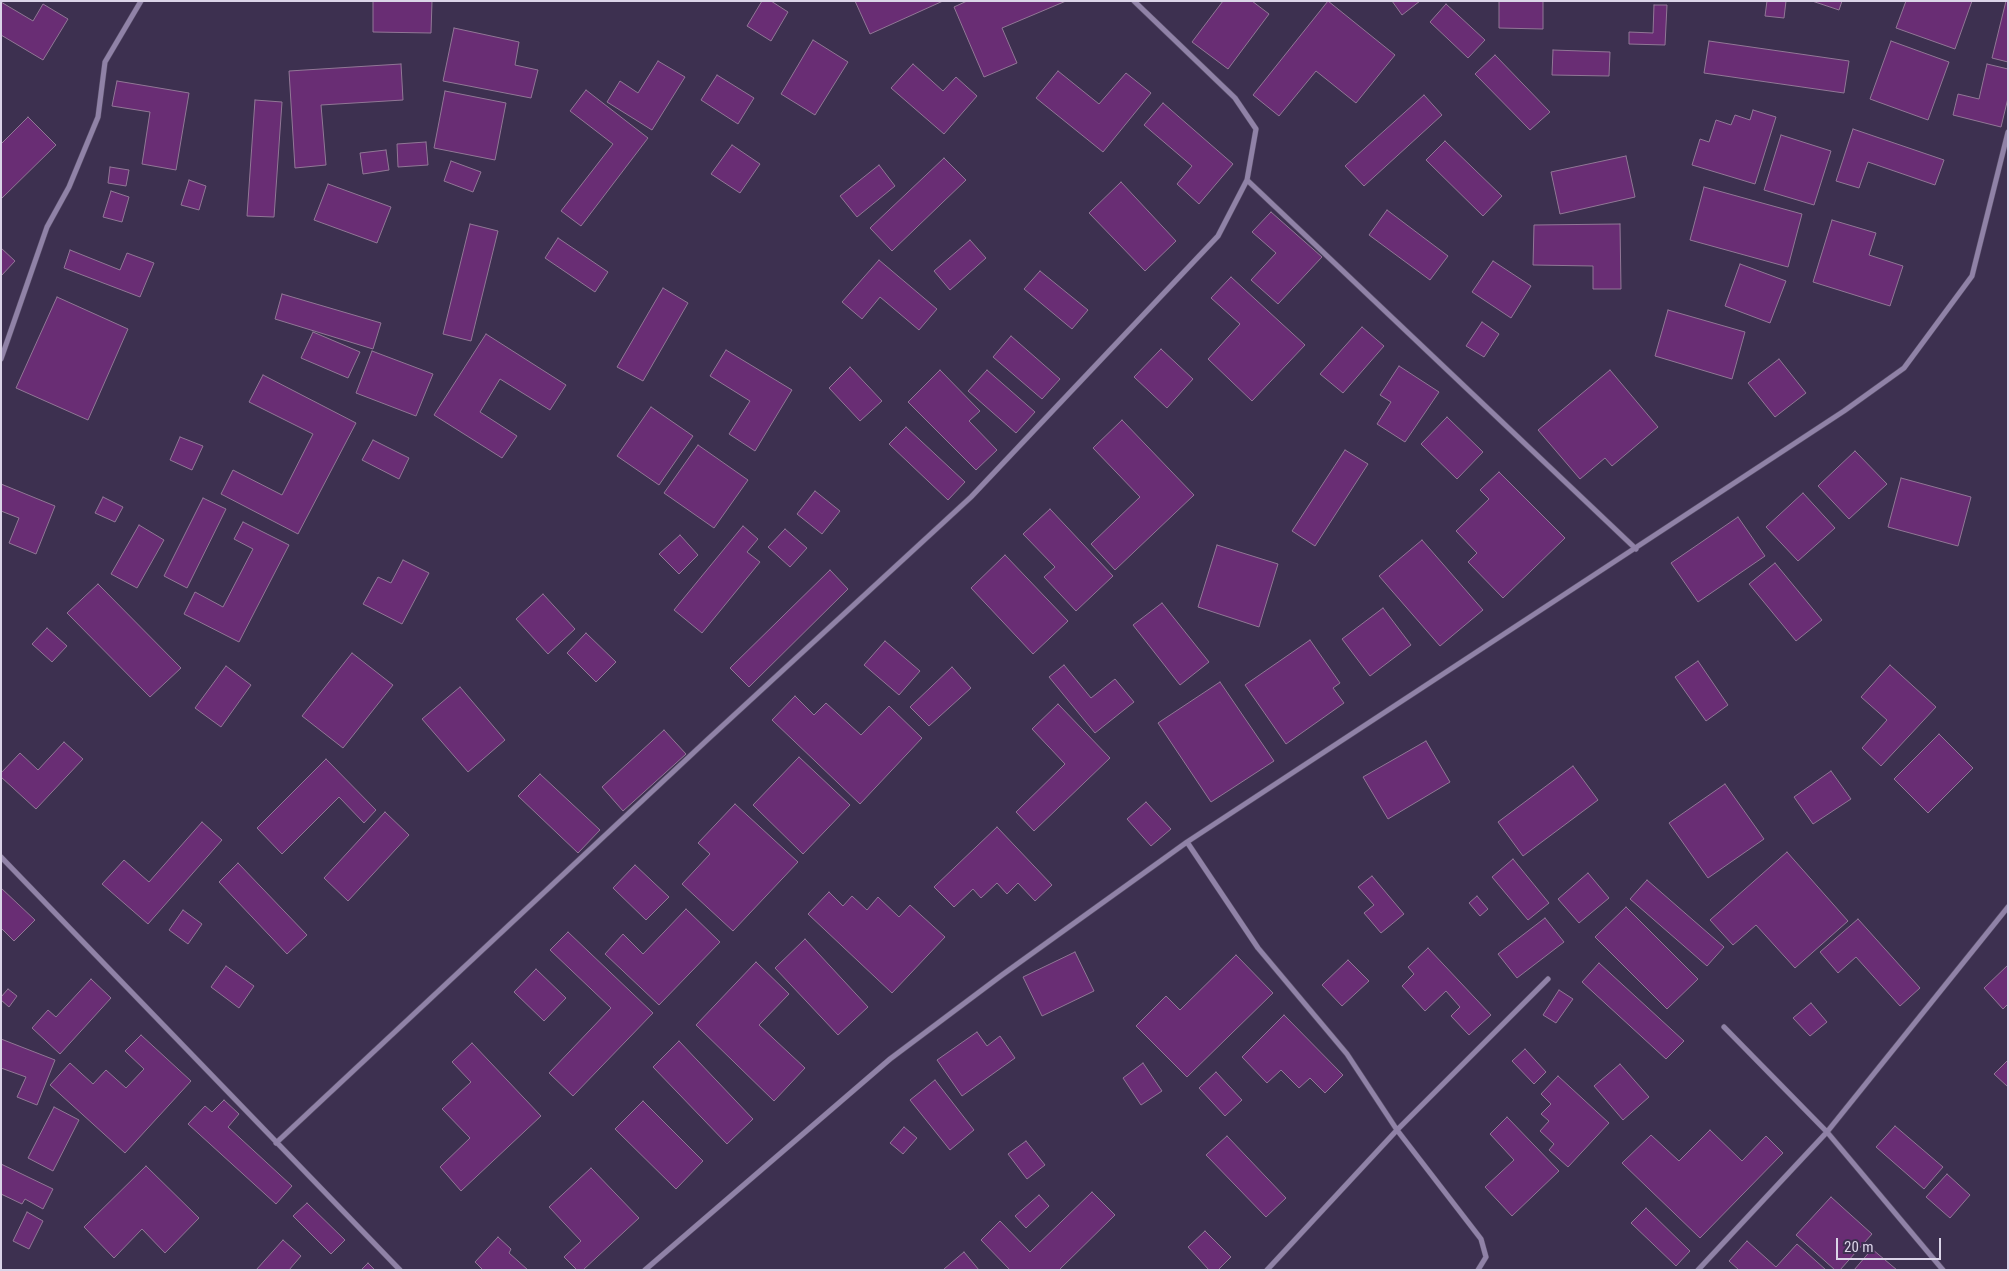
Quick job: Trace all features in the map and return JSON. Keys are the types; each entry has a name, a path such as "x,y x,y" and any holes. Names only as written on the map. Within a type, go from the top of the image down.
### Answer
{"street":[{"path":"1,358 47,227 69,187 98,116 106,62 141,1"},
{"path":"276,1143 713,734 971,497 1218,236 1247,180 1256,129 1235,98 1134,1"},
{"path":"645,1270 890,1059 1002,975 1187,842 1636,549 1844,411 1904,368 1972,276 2008,132"},
{"path":"1247,180 1636,549"},
{"path":"1187,842 1258,948 1347,1054 1397,1130 1481,1239 1486,1257 1478,1270"},
{"path":"1,857 400,1270"},
{"path":"1698,1270 1827,1132 2008,907"},
{"path":"1267,1270 1397,1130 1548,979"},
{"path":"1724,1026 1827,1132 1943,1270"}],"building":[{"path":"373,1 432,1 431,33 373,32"},
{"path":"762,1 771,1 788,12 771,41 747,26"},
{"path":"855,1 943,1 870,34"},
{"path":"967,1 1066,1 1002,28 1017,63 984,77 954,7"},
{"path":"1223,1 1252,1 1269,14 1228,69 1192,42"},
{"path":"1328,1 1395,55 1356,103 1316,71 1279,116 1253,95"},
{"path":"1392,1 1420,1 1402,15"},
{"path":"1499,1 1543,1 1543,29 1499,28"},
{"path":"1767,1 1786,1 1784,18 1765,16"},
{"path":"1812,1 1842,1 1839,10"},
{"path":"1906,1 1972,1 1955,49 1896,28"},
{"path":"2006,1 2008,1 2008,62 1992,58"},
{"path":"1,2 33,21 43,4 68,19 43,60 1,35"},
{"path":"1446,4 1485,40 1468,58 1430,22"},
{"path":"1654,5 1667,5 1665,45 1629,44 1629,32 1653,33"},
{"path":"454,28 519,42 515,65 538,70 531,98 443,81"},
{"path":"813,40 848,62 815,115 781,94"},
{"path":"1709,41 1849,61 1844,93 1704,73"},
{"path":"1891,41 1949,62 1928,120 1870,99"},
{"path":"1553,50 1610,52 1609,76 1552,75"},
{"path":"1495,55 1550,112 1530,130 1475,74"},
{"path":"658,61 685,77 652,130 607,102 620,81 638,93"},
{"path":"401,64 403,100 321,105 326,165 295,168 289,71"},
{"path":"913,64 943,91 956,77 977,96 944,134 891,88"},
{"path":"1987,64 2008,69 2008,98 2001,127 1953,115 1958,94 1979,99"},
{"path":"1058,71 1099,104 1126,73 1151,93 1103,152 1036,98"},
{"path":"717,75 754,98 738,124 701,100"},
{"path":"117,81 189,93 176,170 142,164 150,112 112,106"},
{"path":"586,90 648,138 581,226 561,211 613,144 570,111"},
{"path":"445,91 506,103 495,160 434,148"},
{"path":"1424,95 1442,115 1364,186 1345,166"},
{"path":"255,100 282,102 274,217 247,216"},
{"path":"1163,103 1233,164 1199,204 1177,184 1192,166 1144,125"},
{"path":"1753,110 1776,117 1755,184 1692,165 1700,139 1709,142 1716,120 1731,125 1735,115 1750,120"},
{"path":"28,117 56,145 1,199 1,144"},
{"path":"1853,129 1944,160 1935,185 1868,162 1859,188 1836,181"},
{"path":"1781,135 1831,151 1814,205 1764,190"},
{"path":"1445,141 1502,196 1483,216 1426,160"},
{"path":"426,142 428,165 398,167 397,144"},
{"path":"732,145 760,164 740,193 711,174"},
{"path":"386,150 389,170 363,174 360,153"},
{"path":"1626,156 1635,197 1560,214 1551,172"},
{"path":"944,158 966,180 892,251 870,228"},
{"path":"451,161 481,172 473,192 444,181"},
{"path":"879,165 895,186 857,217 840,196"},
{"path":"110,167 129,170 126,186 108,183"},
{"path":"189,180 206,186 199,210 181,205"},
{"path":"1121,182 1176,241 1145,271 1089,213"},
{"path":"328,184 391,207 377,243 314,220"},
{"path":"1704,187 1802,214 1788,267 1690,240"},
{"path":"111,191 129,197 122,222 103,217"},
{"path":"1387,210 1448,256 1430,280 1369,235"},
{"path":"1271,212 1322,257 1278,304 1251,280 1276,253 1252,232"},
{"path":"1832,220 1876,233 1869,255 1903,266 1890,306 1813,282"},
{"path":"470,224 498,231 471,341 443,334"},
{"path":"1620,224 1621,289 1593,289 1593,266 1533,265 1534,225"},
{"path":"558,238 608,272 595,292 545,258"},
{"path":"970,240 986,258 950,290 934,271"},
{"path":"1,248 15,261 1,276"},
{"path":"70,250 120,270 127,253 154,263 140,297 64,268"},
{"path":"879,260 937,309 919,330 880,297 862,319 842,302"},
{"path":"1493,261 1531,286 1511,318 1472,292"},
{"path":"1740,264 1786,281 1770,323 1725,306"},
{"path":"1040,271 1088,310 1072,329 1024,289"},
{"path":"1231,277 1305,345 1252,401 1208,359 1240,324 1211,298"},
{"path":"663,288 688,303 643,381 617,367"},
{"path":"282,294 381,323 373,349 275,319"},
{"path":"57,297 128,329 88,420 16,388"},
{"path":"1668,310 1745,332 1732,379 1655,356"},
{"path":"1482,322 1499,334 1484,357 1466,346"},
{"path":"1362,327 1384,346 1343,393 1320,374"},
{"path":"313,332 360,352 348,378 301,358"},
{"path":"486,334 566,385 550,410 500,379 480,412 517,436 502,458 434,415"},
{"path":"1011,336 1060,379 1042,399 993,357"},
{"path":"1161,349 1193,379 1167,408 1134,377"},
{"path":"726,350 792,390 755,451 729,434 750,401 710,376"},
{"path":"372,351 433,374 416,416 356,393"},
{"path":"1779,359 1806,393 1775,417 1748,383"},
{"path":"1399,366 1439,392 1405,442 1377,424 1391,402 1380,395"},
{"path":"850,367 882,401 860,421 829,388"},
{"path":"940,370 980,411 969,421 997,450 976,470 908,402"},
{"path":"987,370 1035,412 1016,433 968,391"},
{"path":"1610,370 1658,427 1612,466 1605,458 1580,479 1538,430"},
{"path":"263,375 356,423 298,534 221,494 233,470 282,495 313,434 249,402"},
{"path":"651,407 693,436 659,485 617,456"},
{"path":"1447,417 1483,452 1457,479 1421,444"},
{"path":"1122,420 1194,495 1115,570 1091,544 1140,497 1093,448"},
{"path":"906,427 965,482 948,500 889,444"},
{"path":"180,437 203,446 192,470 170,460"},
{"path":"373,440 409,458 399,479 362,460"},
{"path":"698,445 748,480 714,528 664,493"},
{"path":"1345,450 1368,464 1315,546 1292,531"},
{"path":"1855,451 1887,484 1849,519 1818,486"},
{"path":"1499,472 1565,538 1503,598 1468,562 1477,553 1456,531 1489,499 1480,490"},
{"path":"1901,478 1971,497 1958,546 1888,527"},
{"path":"1,484 55,506 36,554 9,543 19,518 1,511"},
{"path":"815,491 840,511 822,534 797,514"},
{"path":"1803,493 1835,528 1798,561 1766,527"},
{"path":"103,497 123,507 115,522 95,513"},
{"path":"203,498 226,509 187,588 164,576"},
{"path":"1050,509 1113,576 1076,611 1044,577 1055,567 1023,534"},
{"path":"1738,517 1765,556 1698,602 1671,563"},
{"path":"243,522 289,545 239,642 184,614 195,592 223,607 253,549 234,539"},
{"path":"139,525 164,540 137,588 111,574"},
{"path":"743,526 758,539 747,552 760,562 702,633 674,610"},
{"path":"785,529 807,548 790,567 768,547"},
{"path":"680,535 698,555 679,574 659,554"},
{"path":"1422,540 1483,610 1440,646 1379,576"},
{"path":"1217,545 1278,564 1259,627 1198,607"},
{"path":"1005,555 1068,621 1033,654 971,588"},
{"path":"403,560 429,573 402,624 363,604 378,577 391,583"},
{"path":"1775,563 1822,620 1796,641 1749,584"},
{"path":"830,570 848,589 749,687 730,668"},
{"path":"98,584 181,668 150,697 67,613"},
{"path":"543,594 575,629 548,654 516,619"},
{"path":"1162,603 1209,662 1180,685 1133,625"},
{"path":"1383,608 1411,645 1370,676 1342,639"},
{"path":"47,628 67,646 52,662 32,644"},
{"path":"586,633 616,662 596,682 567,653"},
{"path":"1310,640 1340,683 1333,688 1344,703 1286,744 1245,685"},
{"path":"885,641 920,671 899,695 864,665"},
{"path":"352,653 393,685 343,748 302,716"},
{"path":"1698,661 1728,705 1706,721 1675,677"},
{"path":"1064,665 1091,698 1115,679 1134,702 1095,733 1049,677"},
{"path":"1890,665 1936,707 1881,766 1862,748 1887,720 1861,697"},
{"path":"226,666 251,685 221,727 195,708"},
{"path":"952,667 971,688 929,726 910,707"},
{"path":"1220,682 1274,761 1211,802 1158,723"},
{"path":"460,687 505,740 468,772 422,719"},
{"path":"795,696 814,715 826,703 861,735 889,706 922,738 860,804 772,720"},
{"path":"1058,704 1110,758 1034,831 1016,812 1065,764 1032,729"},
{"path":"664,730 686,754 623,811 602,787"},
{"path":"1939,734 1973,768 1928,813 1894,779"},
{"path":"1426,741 1450,782 1388,819 1363,777"},
{"path":"64,742 83,759 36,809 1,777 1,773 20,753 38,770"},
{"path":"799,757 850,805 803,854 753,805"},
{"path":"326,759 376,810 364,823 339,797 282,854 257,828"},
{"path":"1573,766 1598,800 1523,856 1498,822"},
{"path":"1831,771 1851,799 1813,824 1794,797"},
{"path":"540,774 600,830 578,853 518,796"},
{"path":"1725,784 1764,839 1708,878 1669,823"},
{"path":"1146,802 1171,829 1151,846 1127,819"},
{"path":"735,804 798,862 733,931 682,884 710,854 698,843"},
{"path":"385,812 409,835 348,901 324,878"},
{"path":"202,822 222,840 148,924 102,884 124,860 149,882"},
{"path":"997,827 1052,885 1035,901 1018,883 1007,894 997,883 981,898 973,889 954,907 934,887"},
{"path":"1787,852 1848,921 1795,968 1756,925 1733,945 1710,920"},
{"path":"1513,859 1549,903 1528,920 1492,877"},
{"path":"238,863 307,935 287,954 219,882"},
{"path":"635,865 669,897 646,920 613,888"},
{"path":"1588,873 1609,898 1579,923 1558,899"},
{"path":"1372,876 1404,914 1381,933 1364,913 1374,905 1358,887"},
{"path":"1647,880 1724,947 1707,966 1630,899"},
{"path":"1,888 35,920 14,941 1,928"},
{"path":"829,892 843,906 852,896 867,910 878,897 899,917 910,905 945,937 892,993 808,914"},
{"path":"1477,896 1488,909 1480,916 1469,903"},
{"path":"1626,907 1698,979 1667,1009 1595,937"},
{"path":"686,909 720,942 659,1005 605,954 623,934 643,954"},
{"path":"183,910 202,924 188,944 169,930"},
{"path":"1545,918 1564,942 1517,978 1498,954"},
{"path":"1858,919 1920,988 1900,1006 1856,957 1838,973 1820,952"},
{"path":"568,932 653,1013 573,1096 549,1073 611,1008 550,950"},
{"path":"805,939 868,1007 838,1035 775,968"},
{"path":"1428,948 1491,1015 1469,1035 1451,1016 1460,1007 1446,991 1425,1011 1402,986 1414,974 1408,967"},
{"path":"1075,952 1094,991 1042,1016 1023,977"},
{"path":"1236,955 1273,993 1187,1077 1136,1026 1166,996 1180,1010"},
{"path":"1348,960 1369,981 1342,1006 1322,985"},
{"path":"756,962 789,994 759,1025 805,1068 774,1101 696,1025"},
{"path":"1599,963 1684,1041 1666,1059 1582,982"},
{"path":"2008,965 2008,1004 2003,1009 1984,988"},
{"path":"226,966 254,986 239,1008 211,987"},
{"path":"536,969 566,998 544,1021 514,992"},
{"path":"91,979 111,998 60,1054 32,1028 48,1010 56,1017"},
{"path":"8,989 17,996 9,1007 1,1000 1,997"},
{"path":"1559,990 1573,999 1556,1023 1543,1015"},
{"path":"1811,1003 1827,1022 1810,1036 1793,1018"},
{"path":"1284,1015 1343,1075 1325,1093 1310,1078 1299,1088 1281,1070 1267,1083 1242,1057"},
{"path":"977,1032 987,1046 1000,1036 1015,1058 962,1096 937,1060"},
{"path":"141,1035 191,1081 125,1153 50,1085 70,1063 93,1084 106,1070 126,1088 144,1069 125,1051"},
{"path":"1,1039 55,1060 37,1105 17,1097 26,1077 1,1068"},
{"path":"679,1041 753,1119 727,1144 653,1067"},
{"path":"472,1043 541,1116 461,1191 440,1167 470,1138 442,1109 471,1082 452,1062"},
{"path":"1525,1049 1546,1072 1534,1084 1512,1061"},
{"path":"2008,1060 2008,1087 1994,1074"},
{"path":"1143,1063 1162,1091 1141,1105 1123,1078"},
{"path":"1620,1064 1649,1097 1623,1120 1594,1086"},
{"path":"1216,1072 1242,1100 1225,1116 1199,1088"},
{"path":"1558,1076 1609,1123 1568,1167 1549,1150 1554,1144 1540,1131 1549,1121 1541,1114 1551,1104 1541,1094"},
{"path":"935,1080 974,1130 950,1150 910,1100"},
{"path":"224,1100 239,1114 228,1127 292,1186 276,1204 188,1124 205,1106 212,1112"},
{"path":"643,1101 703,1161 676,1189 615,1129"},
{"path":"54,1107 79,1120 53,1171 28,1158"},
{"path":"1507,1117 1559,1171 1512,1216 1485,1187 1514,1160 1490,1134"},
{"path":"1895,1126 1943,1167 1924,1189 1876,1147"},
{"path":"904,1127 917,1138 903,1154 890,1143"},
{"path":"1710,1130 1742,1161 1766,1136 1783,1153 1700,1238 1622,1163 1651,1135 1679,1161"},
{"path":"1227,1136 1286,1198 1266,1217 1206,1155"},
{"path":"1026,1141 1045,1165 1027,1179 1008,1154"},
{"path":"1,1164 53,1189 43,1209 25,1199 22,1204 1,1194"},
{"path":"146,1166 199,1218 165,1253 142,1229 114,1258 84,1227"},
{"path":"591,1168 639,1218 583,1270 577,1270 564,1257 581,1241 549,1207"},
{"path":"1947,1174 1970,1195 1950,1218 1926,1197"},
{"path":"1092,1192 1115,1215 1059,1270 1010,1270 981,1240 1000,1221 1030,1252"},
{"path":"1039,1195 1049,1206 1026,1228 1015,1216"},
{"path":"1831,1197 1872,1234 1840,1270 1835,1270 1796,1235"},
{"path":"307,1203 345,1240 331,1254 293,1216"},
{"path":"1646,1208 1690,1251 1676,1266 1631,1223"},
{"path":"27,1212 43,1221 29,1249 13,1241"},
{"path":"1205,1231 1231,1257 1218,1270 1209,1270 1188,1247"},
{"path":"498,1237 511,1249 509,1253 528,1270 483,1270 475,1262"},
{"path":"283,1240 301,1256 289,1270 256,1270"},
{"path":"1747,1241 1776,1267 1797,1244 1826,1270 1739,1270 1729,1261"},
{"path":"1872,1249 1897,1270 1854,1270"},
{"path":"964,1252 979,1270 944,1269"},
{"path":"368,1263 375,1270 361,1270"}]}
